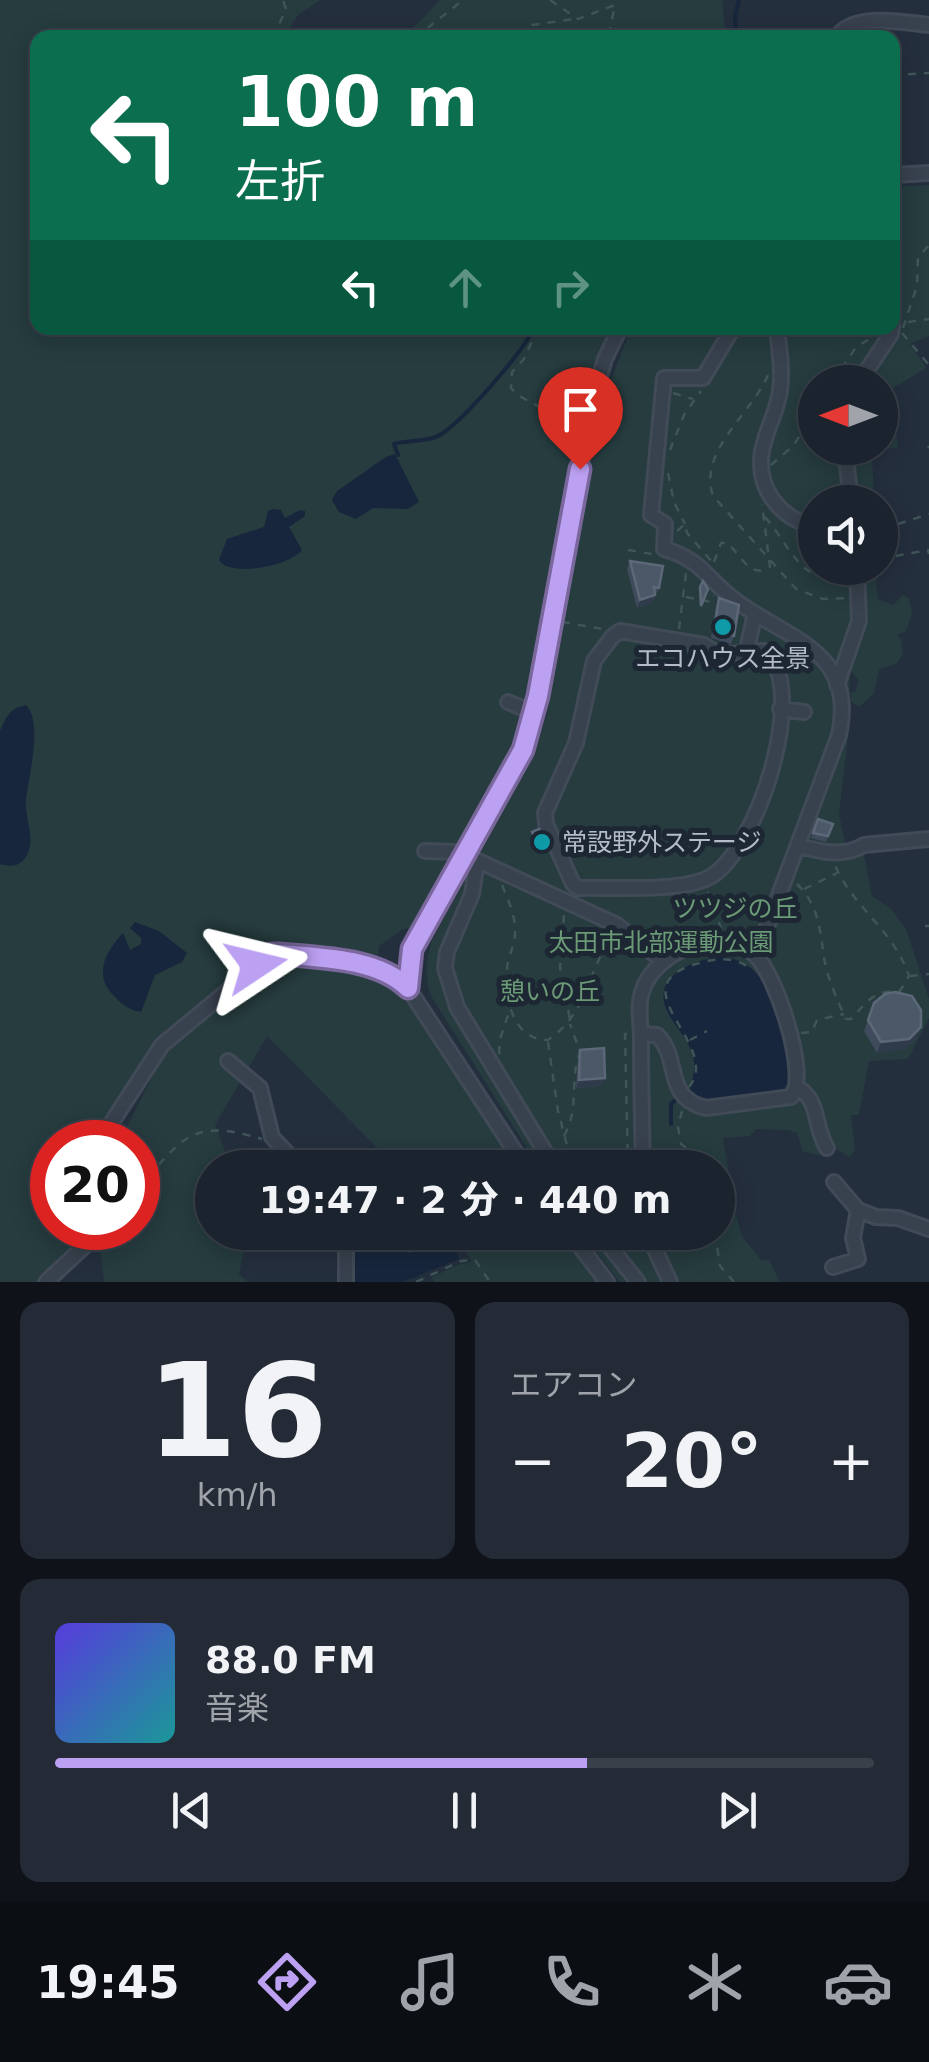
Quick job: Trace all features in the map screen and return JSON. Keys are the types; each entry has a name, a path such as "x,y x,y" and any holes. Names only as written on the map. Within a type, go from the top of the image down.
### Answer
{"street":[{"path":"841,30 852,24 883,21 929,25"},
{"path":"900,175 929,173"},
{"path":"408,988 412,949 512,771 534,713 596,390 617,335"},
{"path":"729,335 704,377 664,378 651,515 665,524 664,548 689,558 755,614 811,646 836,684 842,712 838,735 754,962"},
{"path":"778,335 781,384 761,468 770,496 785,514 798,519"},
{"path":"870,365 891,335"},
{"path":"836,684 859,621 859,585"},
{"path":"746,652 755,614"},
{"path":"620,632 677,641 704,645 728,656 765,651 779,667 782,688 771,776 760,808 728,863 704,880 689,884 578,888 546,824 545,813 576,743 594,661 620,632"},
{"path":"508,702 534,713"},
{"path":"780,709 804,712"},
{"path":"798,845 830,852 864,844 929,839"},
{"path":"425,851 455,852"},
{"path":"544,1150 457,1007 445,968 447,952 472,894 478,862 618,926 663,961"},
{"path":"641,1034 657,1035 665,1043 684,1097 706,1108 790,1097 796,1087 790,1034 771,980 742,947 725,942 680,950 663,961 642,990 641,1034 642,1150"},
{"path":"113,1120 162,1045 264,958 279,954 378,968 397,977 514,1150"},
{"path":"228,1061 260,1088 272,1137 284,1150"},
{"path":"796,1087 808,1094 827,1148"},
{"path":"834,1182 858,1210 929,1228"},
{"path":"833,1267 858,1258 853,1238 858,1210"},
{"path":"46,1282 81,1250"},
{"path":"346,1250 346,1282"},
{"path":"583,1250 607,1282"},
{"path":"612,1250 638,1282"},
{"path":"655,1250 670,1282"}],"path":[{"path":"277,30 286,8 283,0"},
{"path":"425,30 463,0"},
{"path":"550,0 578,19"},
{"path":"599,0 603,8"},
{"path":"529,30 532,26 578,19 615,5 610,30"},
{"path":"900,75 929,73"},
{"path":"929,244 918,258 918,286 907,322 929,318"},
{"path":"534,335 524,359 512,372 511,388 522,401 540,406 554,418 580,469"},
{"path":"843,365 850,354 874,335"},
{"path":"899,335 929,365"},
{"path":"779,351 758,397 711,463 712,496 796,589 810,596 836,599 860,596"},
{"path":"668,459 676,431 706,384 704,377"},
{"path":"662,391 694,400"},
{"path":"761,468 772,464 798,438"},
{"path":"667,469 674,502 685,524"},
{"path":"708,574 724,542 754,570 765,571 770,562 762,506 770,496"},
{"path":"898,524 929,514"},
{"path":"764,517 798,563"},
{"path":"677,641 689,558 699,546"},
{"path":"898,556 928,550 929,554"},
{"path":"685,597 710,602 719,587"},
{"path":"560,621 620,632"},
{"path":"830,852 858,904 899,949 909,976"},
{"path":"478,862 502,885 515,925 506,971 512,1017 534,1038 548,1040 570,1022 590,986 602,949 618,926"},
{"path":"803,890 838,872"},
{"path":"785,878 803,890 817,912 824,951 844,1014 852,1019 870,998 884,990 900,990 909,976"},
{"path":"704,880 725,942"},
{"path":"563,1136 575,1108 575,1064 580,1052 560,967 566,902"},
{"path":"824,951 832,953"},
{"path":"689,1150 679,1137 680,1114 684,1097 698,1072 696,1057 667,1007 667,990 676,974 691,965 726,959 754,962"},
{"path":"909,976 929,974"},
{"path":"497,1070 500,1039 511,1008"},
{"path":"790,1034 812,1032 817,1020 844,1014"},
{"path":"688,1041 707,1031"},
{"path":"628,1150 626,1034 641,1034"},
{"path":"548,1040 567,1150"},
{"path":"160,1164 184,1137 217,1129 267,1140 272,1137"},
{"path":"718,1250 720,1266 734,1282"},
{"path":"416,1282 461,1261 475,1260 490,1282"}],"green space":[{"path":"0,0 320,0 298,15 288,30 30,30 30,335 607,335 586,387 555,541 545,616 564,619 597,434 629,335 900,335 900,187 929,185 929,336 910,344 926,368 898,385 898,365 798,365 798,465 873,465 873,485 798,485 798,585 877,585 878,599 893,605 903,595 909,598 912,613 906,631 897,635 903,654 896,664 879,669 874,693 859,707 851,701 858,680 850,669 849,728 839,814 847,853 863,850 872,896 891,909 906,929 929,999 929,1018 908,1059 869,1061 859,1115 851,1115 855,1150 850,1157 831,1146 821,1155 803,1152 797,1133 756,1129 750,1136 723,1138 725,1150 528,1150 431,996 427,968 432,940 532,759 547,715 563,625 544,622 515,741 414,928 403,929 379,946 377,962 387,977 414,1001 511,1150 379,1150 267,1036 215,1125 225,1150 195,1150 195,1250 244,1250 239,1274 248,1282 104,1282 100,1250 160,1250 160,1120 130,1120 159,1064 121,1120 30,1120 30,1250 91,1250 57,1282 0,1282"},
{"path":"440,0 722,0 725,30 411,30"},
{"path":"735,1212 742,1236 761,1260 769,1260 780,1282 620,1282 595,1250 735,1250"},
{"path":"465,1250 577,1250 600,1282 434,1282 432,1277 472,1262"}],"water":[{"path":"395,454 419,502 408,509 373,508 356,519 339,512 332,500 337,491"},
{"path":"281,510 285,518 305,511 305,516 289,527 302,550 286,561 260,568 235,568 219,560 227,539 264,527 268,511"},
{"path":"26,705 34,724 26,799 30,842 24,859 8,866 0,864 0,731 9,714"},
{"path":"135,922 159,931 187,953 182,962 155,975 141,1012 117,999 103,972 111,948 123,933 130,950 141,944 141,938 130,928"},
{"path":"719,957 738,961 753,970 774,1003 787,1065 788,1083 781,1093 721,1101 688,1092 694,1073 693,1058 667,1011 665,989 669,980 686,966"},
{"path":"352,1250 456,1250 459,1259 402,1282 351,1282"}],"building":[{"path":"630,561 663,566 659,588 654,587 655,595 640,600"},
{"path":"703,581 708,589 701,606 700,587"},
{"name":"エコハウス全景","path":"719,598 739,605 734,636 714,630"},
{"path":"818,819 833,824 828,836 813,833"},
{"path":"539,829 549,849 541,852 532,832"},
{"path":"895,992 912,996 921,1010 921,1027 909,1039 881,1042 868,1020 874,1003"},
{"path":"604,1048 605,1078 579,1080 580,1050"}],"waterway":[{"path":"736,30 739,0"},
{"path":"398,455 394,444 435,437 463,416 530,335"},
{"path":"671,1124 671,1104 679,1097"}],"place":[{"name":"エコハウス全景","path":"723,627"},
{"name":"常設野外ステージ","path":"542,842"}],"route":[{"path":"256,965 272,954 279,954 378,968 397,977 408,988 412,949 523,750 538,696 580,469"}],"park label":[{"name":"ツツジの丘","path":"735,908"},
{"name":"太田市北部運動公園","path":"661,942"},
{"name":"憩いの丘","path":"550,991"}]}
